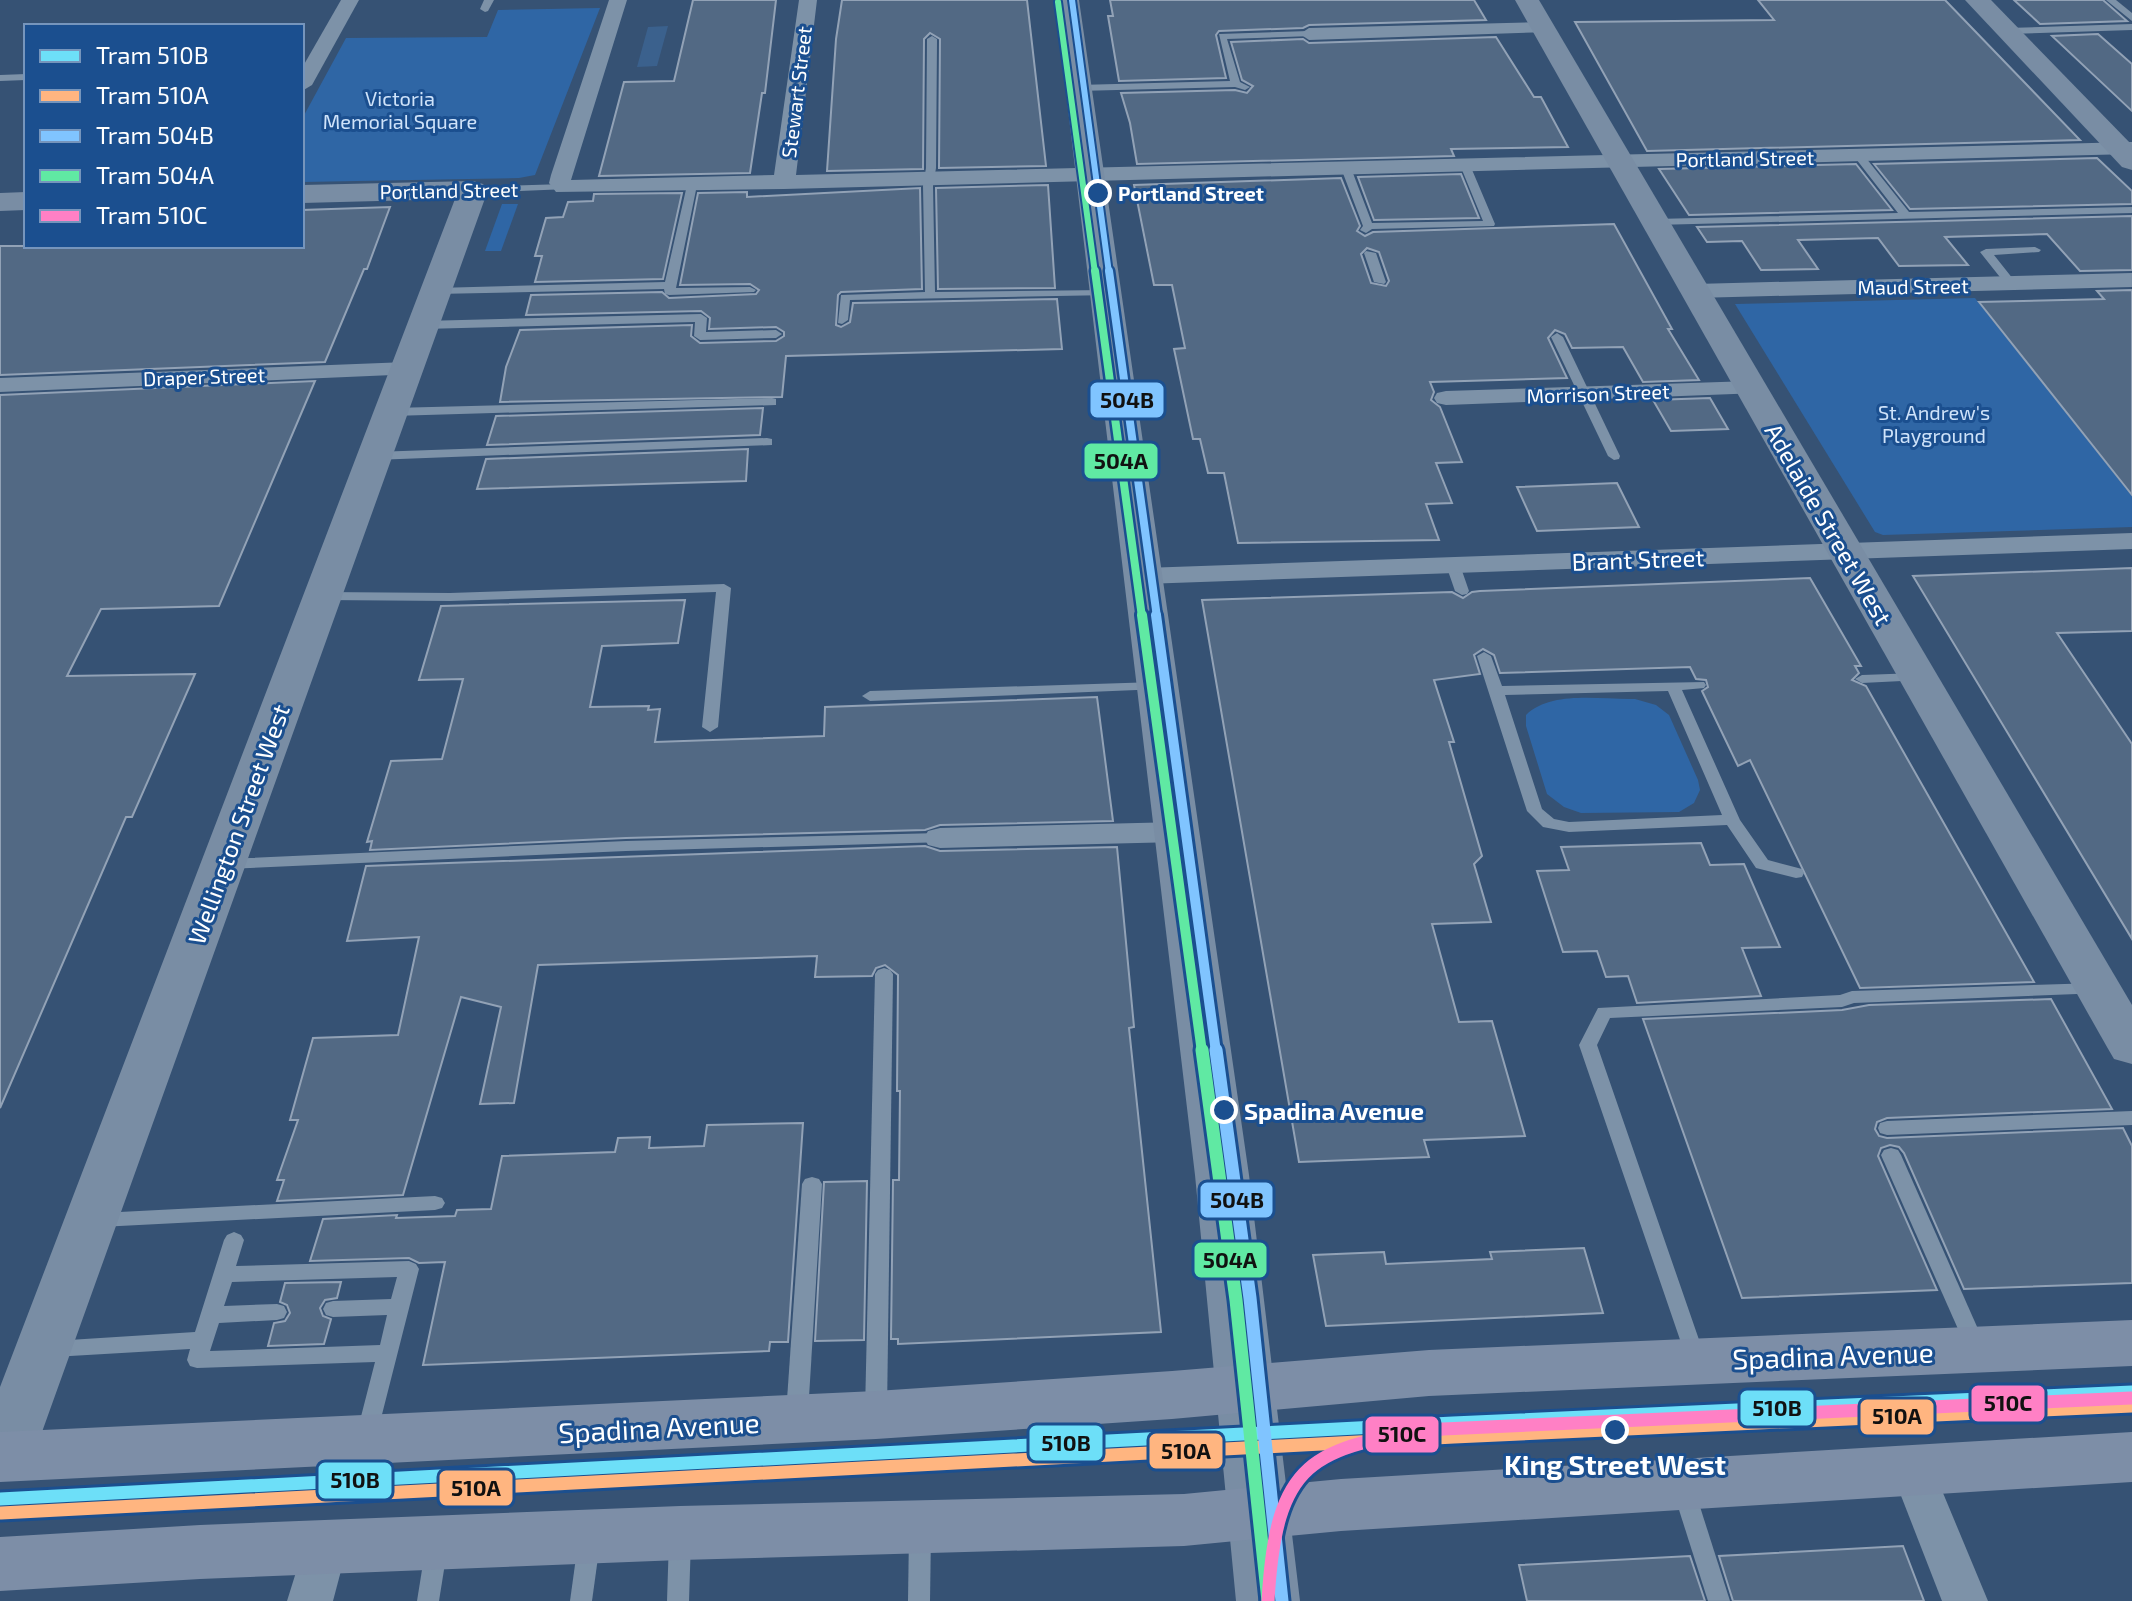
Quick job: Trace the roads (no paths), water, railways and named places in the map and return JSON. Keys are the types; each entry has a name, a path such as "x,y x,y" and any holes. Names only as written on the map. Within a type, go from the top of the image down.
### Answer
{"main road":[{"path":"1067,0 1178,832 1246,1389 1268,1601"},
{"name":"Adelaide Street West","path":"1527,0 2132,1045"},
{"path":"1977,0 2128,153"},
{"name":"Portland Street","path":"304,194 473,190"},
{"name":"Wellington Street West","path":"2,1457 473,190"},
{"path":"0,202 24,201"},
{"name":"Spadina Avenue","path":"2,1457 797,1420 1429,1373 2132,1343"},
{"path":"0,1564 317,1575 433,1572 590,1537 1184,1520 1341,1505 2132,1457"}],"street":[{"path":"304,81 350,0"},
{"path":"564,187 560,183 562,175 618,0"},
{"name":"Stewart Street","path":"784,183 808,0"},
{"path":"1309,34 1543,28"},
{"name":"Portland Street","path":"564,187 1858,155 2128,153"},
{"name":"Maud Street","path":"1695,291 2132,280"},
{"name":"Draper Street","path":"0,385 407,369"},
{"name":"Morrison Street","path":"1446,398 1751,388"},
{"name":"Brant Street","path":"1144,576 1458,578 1846,552 2132,541"},
{"path":"940,838 1178,832"},
{"path":"1913,1470 1965,1601"}],"lane":[{"path":"2111,0 2132,18"},
{"path":"2007,31 2132,27"},
{"path":"1078,88 1240,86 1222,36 1309,34"},
{"path":"930,291 932,39"},
{"path":"0,78 24,77"},
{"path":"1858,155 1906,216"},
{"path":"1346,168 1367,228 1490,224 1465,165"},
{"path":"692,185 669,292 750,290"},
{"name":"Portland Street","path":"473,190 564,187"},
{"path":"1655,222 2132,210"},
{"path":"2011,284 1986,252 2035,250"},
{"path":"1370,253 1380,282"},
{"path":"429,308 671,285"},
{"path":"842,320 845,297 1107,293"},
{"path":"429,308 701,318 700,336 776,334"},
{"path":"1557,337 1614,456"},
{"path":"392,412 772,402"},
{"path":"373,456 767,442"},
{"path":"323,596 450,597 724,588 710,727"},
{"path":"1484,656 1535,811 1549,823 1569,827 1732,820"},
{"path":"1862,679 1917,677"},
{"path":"1496,691 1699,685"},
{"path":"870,696 1158,686"},
{"path":"1673,686 1732,820 1762,864 1796,873"},
{"path":"222,864 626,846 940,838"},
{"path":"876,1415 884,974"},
{"path":"1696,1360 1588,1045 1604,1012 1842,1001 1852,997 2098,989"},
{"path":"1887,1128 2132,1118"},
{"path":"1891,1155 1976,1349"},
{"path":"797,1420 812,1184"},
{"path":"90,1220 435,1203"},
{"path":"234,1240 197,1360 388,1353"},
{"path":"224,1274 409,1269 366,1442"},
{"path":"333,1309 400,1307"},
{"path":"211,1315 277,1312"},
{"path":"44,1350 203,1340"},
{"path":"1682,1485 1719,1601"},
{"path":"919,1601 920,1528"},
{"path":"678,1601 680,1533"},
{"path":"581,1601 590,1537"}],"tram line":[{"name":"504B","path":"1072,0 1250,1298 1282,1601"},
{"name":"504A","path":"1058,2 1236,1300 1268,1601"},
{"name":"510B","path":"0,1499 1453,1423 2132,1392"},
{"name":"510C","path":"1268,1601 1271,1554 1278,1517 1290,1489 1308,1468 1331,1453 1362,1442 1443,1429 2131,1398"},
{"name":"510A","path":"1,1513 1454,1437 2132,1406"}],"place":[{"name":"Portland Street","path":"1098,193"},
{"name":"Spadina Avenue","path":"1224,1110"},
{"name":"King Street West","path":"1615,1430"}],"park label":[{"name":"Victoria Memorial Square","path":"400,110"},
{"name":"St. Andrew's Playground","path":"1934,424"}]}
